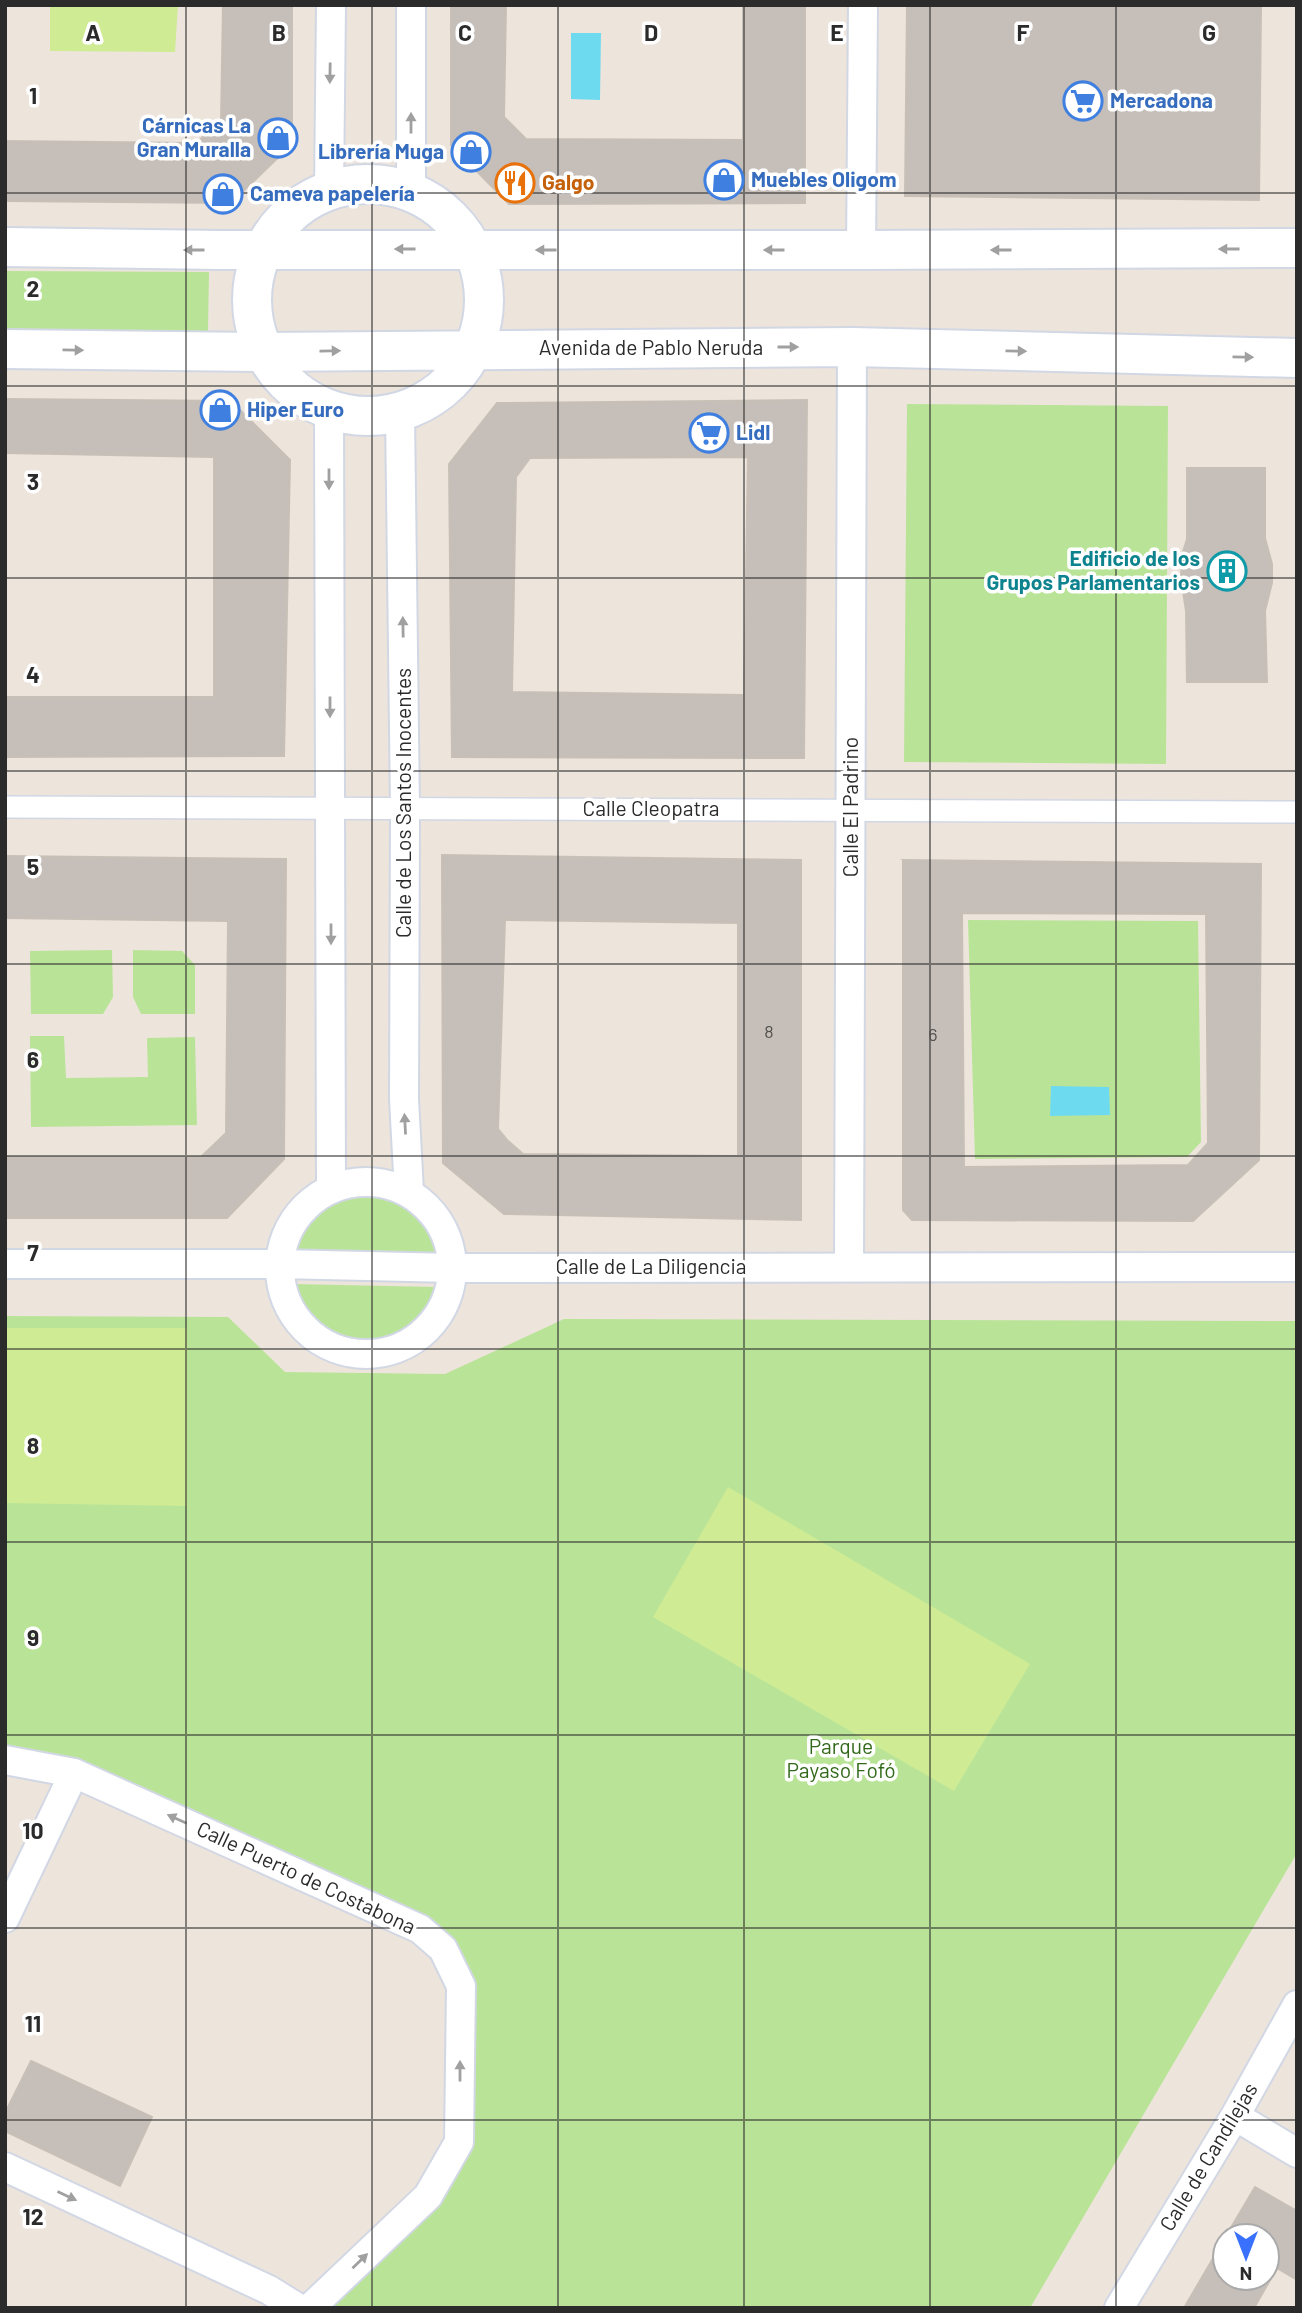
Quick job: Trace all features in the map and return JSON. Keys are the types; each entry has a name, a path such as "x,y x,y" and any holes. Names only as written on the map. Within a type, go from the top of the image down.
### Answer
{"main road":[{"path":"371,183 411,191 448,215 473,249 485,300 475,349 443,391 400,413 365,418 329,411 292,390 262,352 250,302 262,250 293,211 329,190 371,183"},
{"path":"5,247 262,250 1297,248"},
{"name":"Avenida de Pablo Neruda","path":"5,349 262,352 852,347 1297,358"}],"street":[{"path":"329,190 331,5"},
{"path":"411,5 411,191"},
{"path":"861,250 863,5"},
{"name":"Calle El Padrino","path":"849,1267 852,347"},
{"path":"329,411 331,1188"},
{"name":"Calle de Los Santos Inocentes","path":"400,413 405,808 404,1100 409,1192"},
{"name":"Calle Cleopatra","path":"5,807 1297,812"},
{"path":"357,1181 384,1183 409,1192 427,1206 441,1224 450,1245 453,1268 449,1295 436,1320 416,1339 391,1351 364,1355 337,1350 313,1337 294,1317 282,1292 279,1264 283,1241 294,1219 311,1201 331,1188 357,1181"},
{"name":"Calle de La Diligencia","path":"5,1264 279,1264 453,1268 1297,1267"},
{"name":"Calle Puerto de Costabona","path":"5,1760 74,1773 420,1929 443,1949 461,1986 460,2142 428,2196 310,2308"},
{"path":"5,1919 74,1773"},
{"name":"Calle de Candilejas","path":"1119,2308 1235,2116 1297,2005"},
{"path":"1235,2116 1297,2153"},
{"path":"5,2167 269,2290 298,2308"}],"green space":[{"path":"50,5 178,5 175,52 50,51"},
{"path":"5,271 209,272 208,331 5,330"},
{"path":"907,404 1168,406 1166,764 904,762"},
{"path":"968,920 1198,921 1201,1142 1187,1157 975,1159"},
{"path":"112,950 113,997 103,1014 31,1014 30,951"},
{"path":"133,950 182,951 195,965 195,1014 141,1014 133,997"},
{"path":"30,1036 64,1036 66,1078 148,1077 147,1038 195,1037 197,1125 31,1127"},
{"path":"350,1192 379,1195 411,1209 436,1241 434,1252 295,1252 300,1230 312,1213"},
{"path":"293,1284 436,1287 431,1308 416,1325 399,1337 380,1344 361,1345 342,1341 325,1333 311,1321 300,1304"},
{"name":"Parque Payaso Fofó","path":"5,1316 228,1317 285,1372 445,1374 564,1319 1297,1321 1297,1853 1030,2308 310,2308 459,2142 461,1987 420,1929 5,1760"},
{"path":"5,1328 187,1328 187,1506 5,1503"},
{"path":"728,1487 1030,1664 954,1791 653,1617"}],"water":[{"path":"571,33 601,33 600,100 571,99"},
{"path":"1051,1086 1109,1087 1110,1115 1050,1116"}],"building":[{"path":"223,5 292,5 292,144 231,203 5,201 5,141 196,143 221,121"},
{"path":"451,5 506,5 504,117 526,139 743,140 743,5 805,5 805,203 509,204 451,145"},
{"name":"Mercadona","path":"907,5 1261,5 1259,200 905,196"},
{"path":"5,399 231,401 290,460 284,756 5,757 5,697 214,697 214,457 5,453"},
{"path":"807,400 804,758 452,757 449,464 497,403","holes":["748,457 744,695 512,692 516,477 530,458"]},
{"name":"Edificio de los Grupos Parlamentarios","path":"1187,468 1265,468 1265,538 1272,564 1272,583 1265,611 1267,682 1187,682 1186,611 1181,578 1182,555 1187,539"},
{"path":"442,855 801,860 801,1220 504,1214 443,1163","holes":["505,920 738,923 738,1156 523,1154 507,1140 498,1129"]},
{"path":"5,856 286,859 284,1159 227,1218 5,1218 5,1157 201,1157 226,1133 228,921 5,918"},
{"path":"903,860 1261,864 1259,1160 1193,1221 912,1220 903,1210","holes":["962,913 1206,914 1208,1143 1188,1165 964,1167"]},
{"path":"31,2061 152,2117 120,2186 5,2131 5,2113"},
{"path":"1255,2187 1297,2211 1297,2280 1281,2270 1281,2222 1234,2222"},
{"path":"1211,2262 1211,2292 1263,2292 1254,2308 1184,2308"}],"place":[{"name":"Mercadona","path":"1083,101"},
{"name":"Cárnicas La Gran Muralla","path":"278,138"},
{"name":"Librería Muga","path":"471,152"},
{"name":"Muebles Oligom","path":"724,180"},
{"name":"Galgo","path":"515,183"},
{"name":"Cameva papelería","path":"223,194"},
{"name":"Hiper Euro","path":"220,410"},
{"name":"Lidl","path":"709,433"},
{"name":"Edificio de los Grupos Parlamentarios","path":"1227,571"}]}
